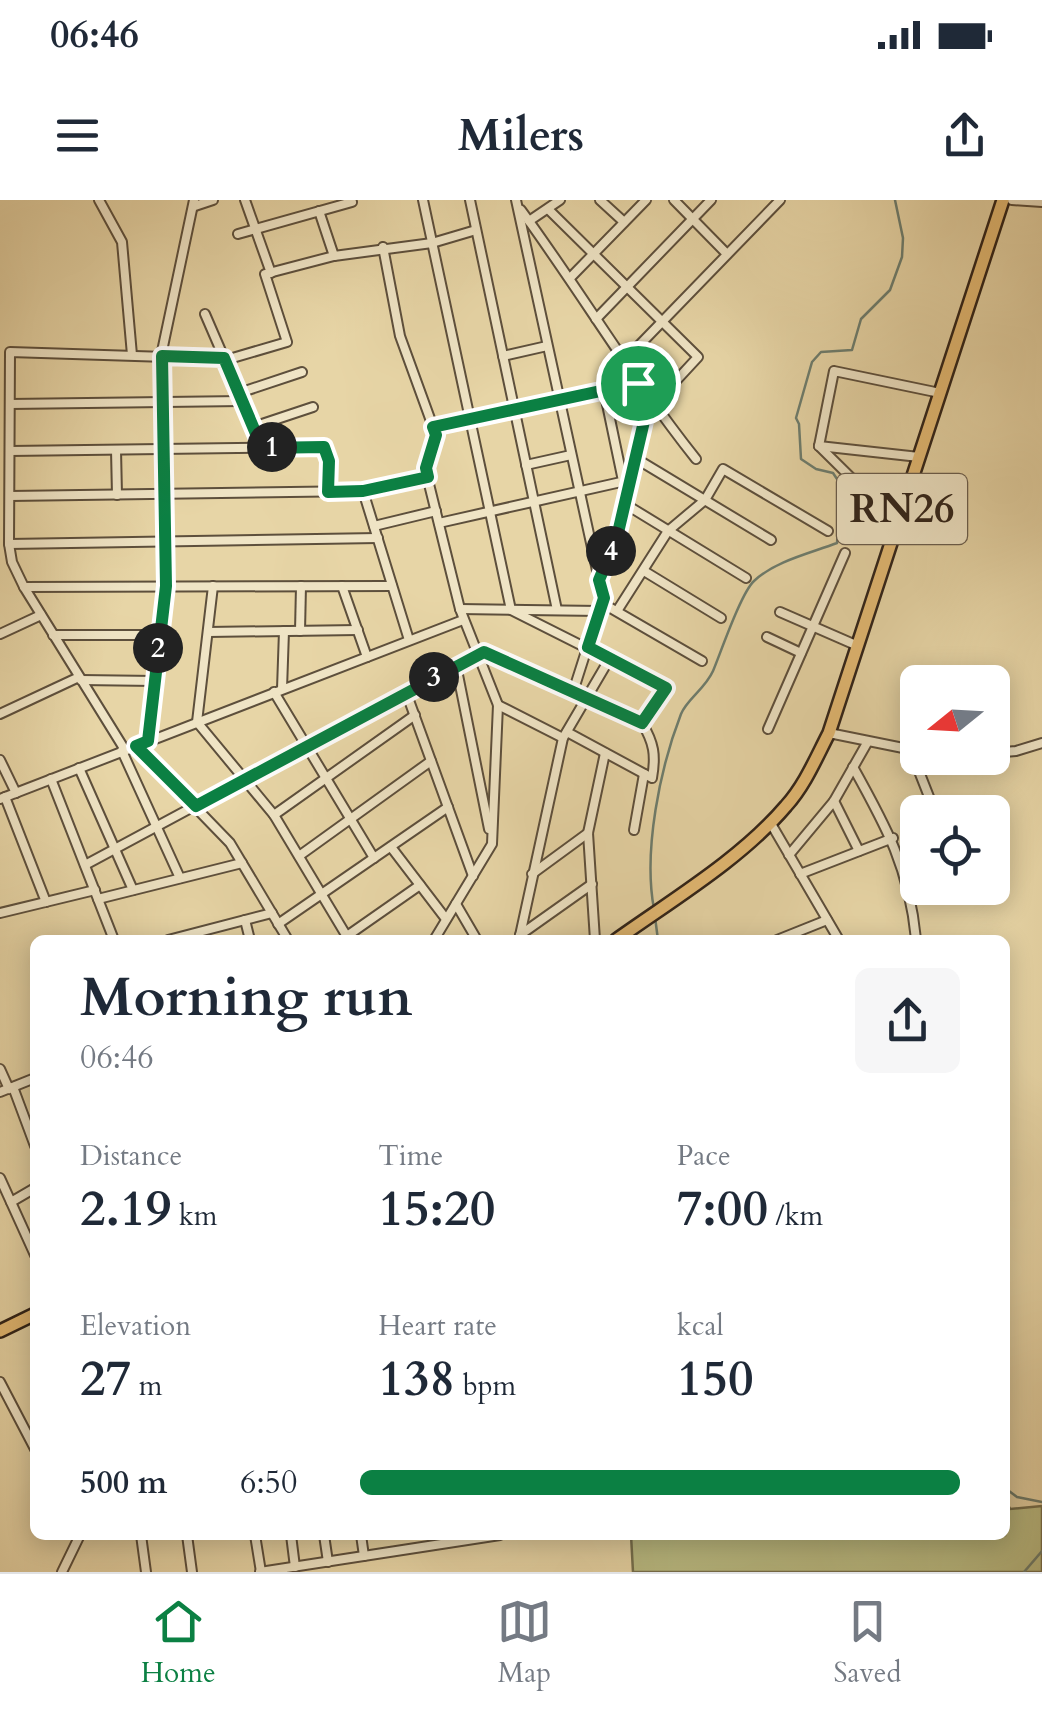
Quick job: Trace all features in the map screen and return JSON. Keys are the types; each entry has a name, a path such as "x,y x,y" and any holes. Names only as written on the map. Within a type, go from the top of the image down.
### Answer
{"main road":[{"name":"RN26","path":"623,935 714,870 770,822 807,776 829,733 1003,200"},
{"path":"0,1331 30,1316"}],"street":[{"path":"99,200 122,242 132,355"},
{"path":"148,741 166,586 162,356 195,203 213,200"},
{"path":"245,200 271,273"},
{"path":"422,200 511,610"},
{"path":"470,200 557,610"},
{"path":"528,221 560,200"},
{"path":"600,200 624,222"},
{"path":"570,278 646,200"},
{"path":"674,200 728,254"},
{"path":"596,318 711,200"},
{"path":"624,361 780,200"},
{"path":"1012,200 1042,202"},
{"path":"238,234 352,202"},
{"path":"517,202 649,400 696,459"},
{"path":"517,202 599,580 601,607 573,692"},
{"path":"548,209 698,357 660,398 649,400"},
{"path":"319,211 334,256"},
{"path":"180,878 123,750 12,562 5,516 10,496 5,469 10,451 5,422 10,404 5,376 10,352 224,358 287,342 266,274 334,256 432,242 476,230"},
{"path":"383,247 400,336 436,435 426,468 460,609 498,705 492,844 437,935"},
{"path":"205,314 262,448"},
{"path":"503,356 547,346"},
{"path":"819,446 834,370 940,394"},
{"path":"10,404 241,397 302,372"},
{"path":"433,427 638,383"},
{"path":"604,390 627,481"},
{"path":"599,580 617,537 649,400"},
{"path":"254,427 313,407"},
{"path":"819,446 919,458"},
{"path":"819,446 898,524"},
{"path":"10,451 324,447 329,461 328,492"},
{"path":"116,450 116,495"},
{"path":"526,465 571,454"},
{"path":"635,458 772,540"},
{"path":"617,611 668,531 705,500 723,469 828,531"},
{"path":"10,496 363,491 428,477"},
{"path":"439,524 627,481"},
{"path":"363,491 409,640"},
{"path":"624,504 746,578"},
{"path":"374,526 436,511"},
{"path":"10,544 378,538"},
{"path":"768,729 844,553"},
{"path":"0,565 12,562"},
{"path":"644,571 722,618"},
{"path":"24,586 392,586"},
{"path":"213,586 197,722 274,815 346,935"},
{"path":"300,631 301,586"},
{"path":"342,586 367,657"},
{"path":"460,609 601,607 617,611 702,662"},
{"path":"511,610 666,688 642,723"},
{"path":"780,612 858,646"},
{"path":"0,634 41,614"},
{"path":"46,902 2,798 463,620"},
{"path":"208,632 358,630"},
{"path":"284,631 278,691 306,746 374,858"},
{"path":"53,634 160,635"},
{"path":"767,637 801,653"},
{"path":"85,865 484,652 642,723 656,754 652,778 605,752 498,705"},
{"path":"520,935 565,735 610,658"},
{"path":"456,665 492,844"},
{"path":"0,714 80,678 154,681"},
{"path":"406,692 472,876"},
{"path":"274,815 415,715"},
{"path":"829,733 900,749"},
{"path":"790,855 834,801 867,743"},
{"path":"1010,752 1042,743"},
{"path":"136,746 230,843 285,935"},
{"path":"595,935 588,832 605,752"},
{"path":"0,760 16,792"},
{"path":"300,856 431,761"},
{"path":"853,767 893,838 913,906 916,935"},
{"path":"78,768 134,890"},
{"path":"634,830 644,774"},
{"path":"51,779 112,935"},
{"path":"834,801 859,851"},
{"path":"278,924 448,807"},
{"path":"770,822 836,935"},
{"path":"532,874 588,832"},
{"path":"800,874 893,838"},
{"path":"391,847 446,919"},
{"path":"0,913 46,902 134,890 242,863"},
{"path":"523,935 592,884"},
{"path":"352,935 420,885"},
{"path":"456,904 475,935"},
{"path":"187,935 272,914"},
{"path":"244,920 248,935"},
{"path":"790,935 827,920"},
{"path":"0,1069 30,1136"},
{"path":"0,1178 6,1200 30,1242"},
{"path":"6,1200 30,1190"},
{"path":"0,1382 30,1429"},
{"path":"62,1572 78,1540"},
{"path":"142,1540 146,1572"},
{"path":"188,1540 192,1572"},
{"path":"256,1540 260,1572 405,1550 445,1540"},
{"path":"292,1540 295,1567"},
{"path":"325,1540 328,1562"},
{"path":"362,1540 364,1556"},
{"path":"404,1540 405,1550"}],"green space":[{"path":"1042,1506 1042,1572 633,1572 631,1540 1010,1540 1010,1509"}],"waterway":[{"path":"654,909 652,836 666,759 681,714 710,677 737,610 754,581 783,563 837,543 841,485 833,473 816,469 801,459 796,418 812,362 821,352 852,350 861,319 890,290 902,257 903,238 895,200"},
{"path":"655,917 657,935"},
{"path":"1010,1492 1042,1502"},
{"path":"1024,1572 1042,1551"}],"route":[{"path":"162,356 224,358 262,448 324,447 329,461 328,492 363,491 428,477 426,468 436,435 433,427 638,383 649,400 617,537 599,580 604,598 588,647 666,688 642,723 484,652 196,806 136,746 148,741 166,586 162,356"}]}
